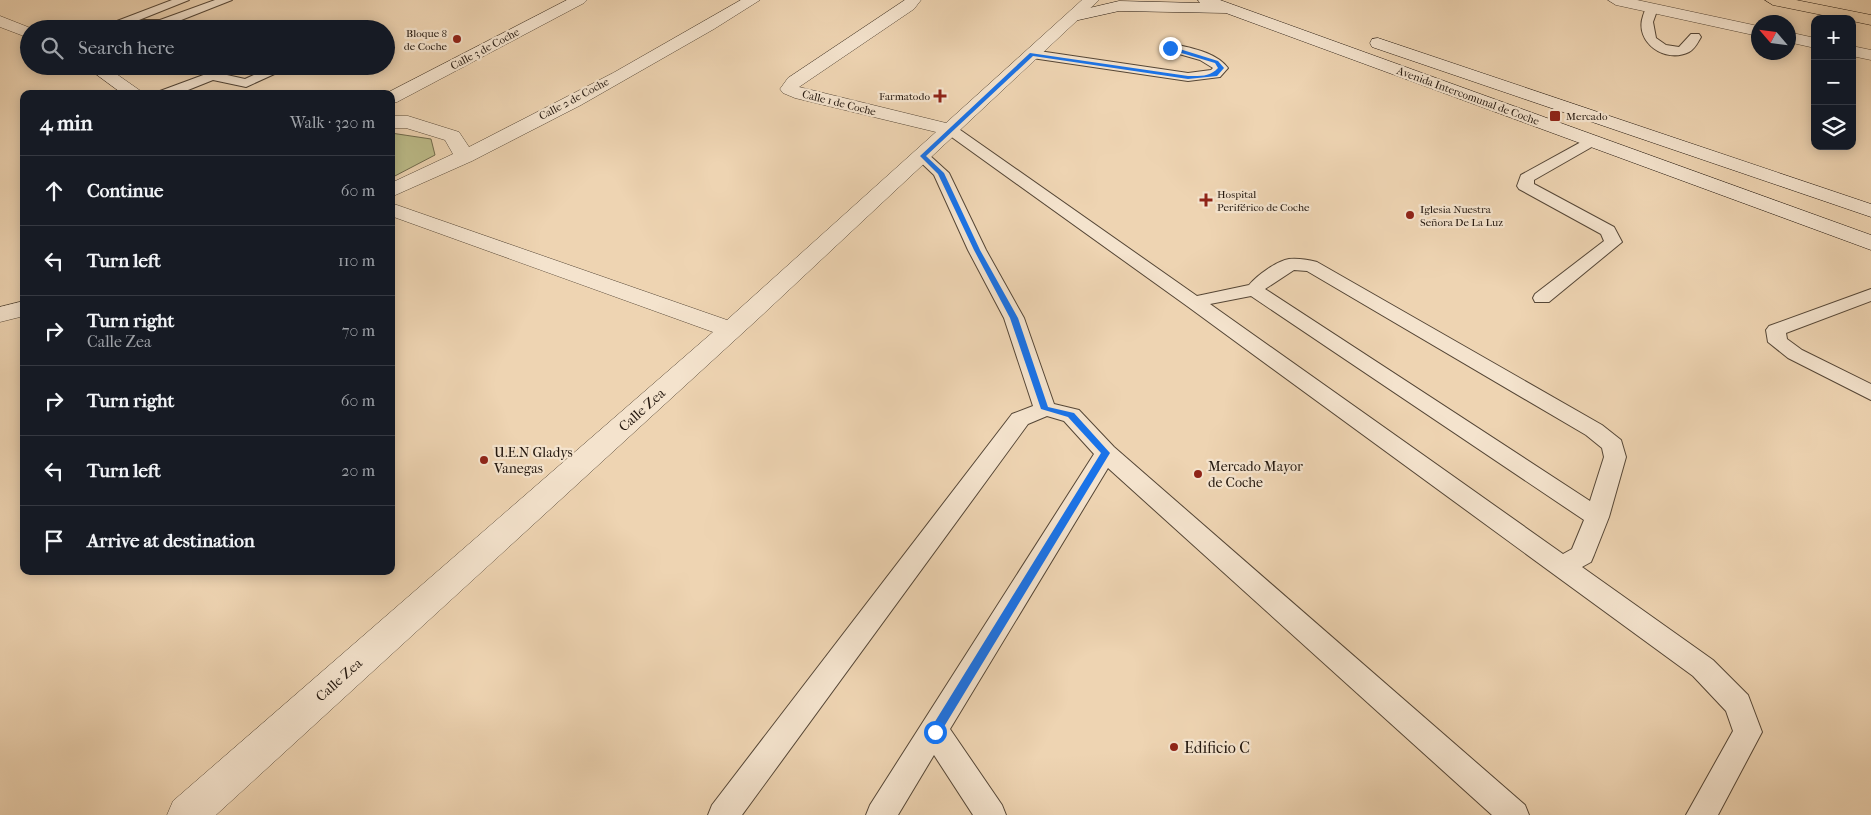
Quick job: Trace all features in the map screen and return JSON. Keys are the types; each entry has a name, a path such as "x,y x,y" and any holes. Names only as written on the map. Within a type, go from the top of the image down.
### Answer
{"highway":[{"path":"1773,0 1871,20"},
{"path":"1817,9 1837,15"},
{"path":"1856,21 1871,26"}],"street":[{"name":"Calle 3 de Coche","path":"395,96 579,0"},
{"name":"Calle 2 de Coche","path":"395,188 465,157 678,44 752,0"},
{"name":"Calle 1 de Coche","path":"913,0 910,6 794,82 789,90 951,130"},
{"name":"Avenida Intercomunal de Coche","path":"1206,0 1871,243"},
{"path":"1616,0 1751,29"},
{"path":"1080,5 1228,8"},
{"name":"Calle Zea","path":"187,815 731,330 951,130 1032,54 1080,5"},
{"path":"0,20 20,29"},
{"name":"Avenida Intercomunal de Coche","path":"1361,37 1871,211"},
{"path":"1796,39 1811,42"},
{"path":"1856,52 1871,55"},
{"path":"107,75 130,90"},
{"path":"395,122 408,122 452,136 465,157"},
{"path":"395,210 731,330"},
{"path":"0,315 20,309"}],"lane":[{"path":"126,20 183,0"},
{"path":"172,20 226,0"},
{"path":"1652,8 1648,16 1647,35 1651,42 1660,48 1676,51 1686,49 1695,37"},
{"path":"1032,54 1188,77 1206,77 1215,74 1221,68 1216,62 1170,48"},
{"path":"175,90 212,76 246,83 264,75"},
{"path":"951,130 1194,302 1703,668 1738,704 1748,732 1701,815"},
{"path":"1542,298 1613,242 1608,231 1525,186 1527,178 1592,141"},
{"path":"922,156 941,173 977,250 1014,318 1045,409"},
{"path":"1194,302 1255,289 1260,283 1291,264 1311,266 1594,430 1613,445 1615,457 1597,517 1582,555 1563,567"},
{"path":"1255,289 1260,296 1597,517"},
{"path":"1871,295 1776,330 1778,342 1795,354 1871,393"},
{"path":"723,815 1020,419 1045,409 1071,415 1106,453 1514,815"},
{"path":"882,815 1106,453"},
{"path":"935,732 992,815"}],"green space":[{"path":"395,134 431,139 435,155 395,176"}],"place":[{"name":"Bloque 8 de Coche","path":"457,39"},
{"name":"Farmatodo","path":"940,96"},
{"name":"Mercado","path":"1555,116"},
{"name":"Hospital Periférico de Coche","path":"1206,200"},
{"name":"Iglesia Nuestra Señora De La Luz","path":"1410,215"},
{"name":"U.E.N Gladys Vanegas","path":"484,460"},
{"name":"Mercado Mayor de Coche","path":"1198,474"},
{"name":"Edificio C","path":"1174,747"}],"route":[{"path":"935,732 1106,453 1071,415 1045,409 1014,318 977,250 941,173 922,156 1032,54 1188,77 1206,77 1215,74 1221,68 1216,62 1204,57 1170,48"}]}
